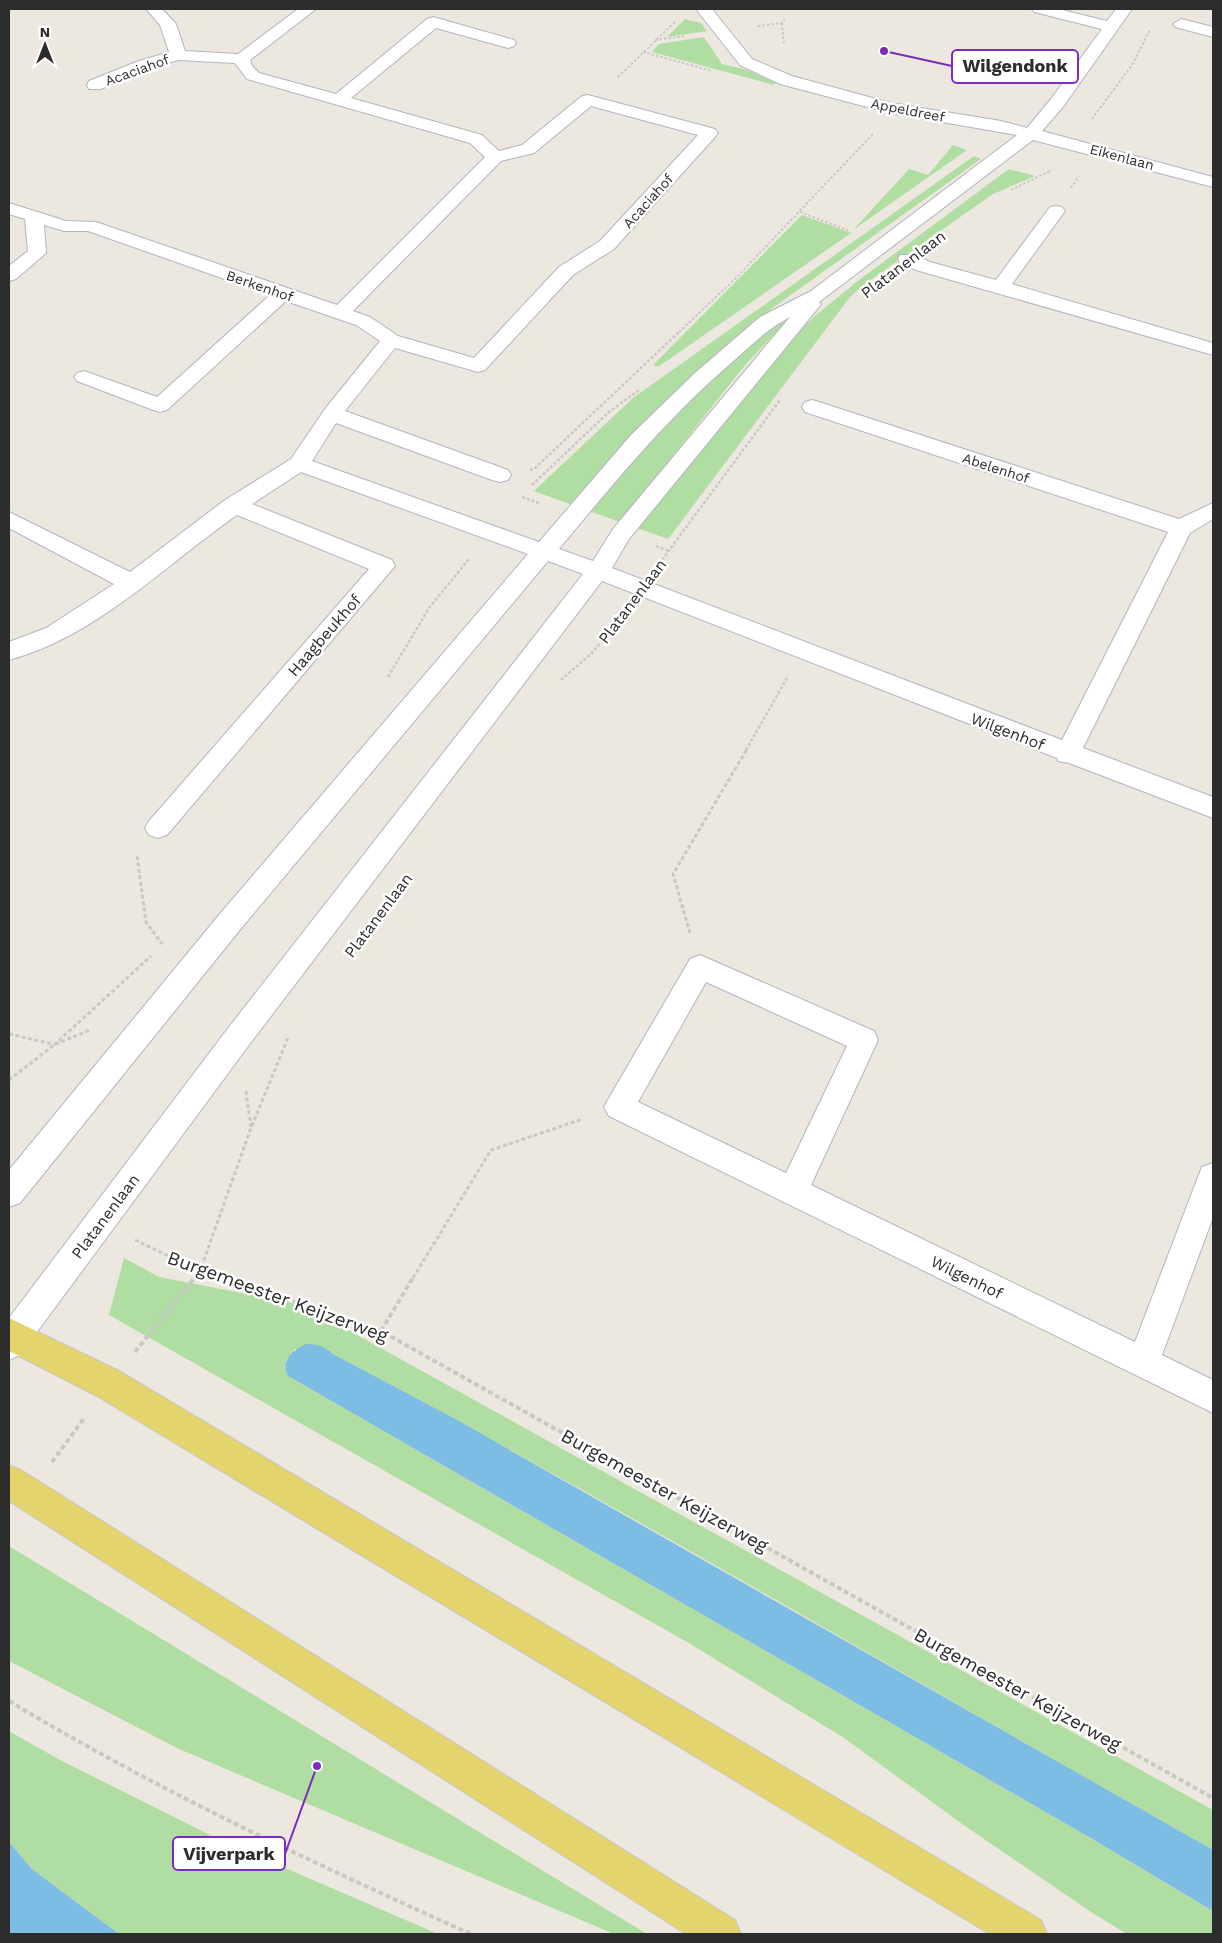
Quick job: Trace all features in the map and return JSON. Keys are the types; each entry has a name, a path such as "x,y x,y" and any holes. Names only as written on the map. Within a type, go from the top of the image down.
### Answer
{"main road":[{"path":"10,1338 109,1384 1027,1934"},
{"path":"9,1482 354,1699 721,1934"}],"street":[{"name":"Acaciahof","path":"154,9 168,24 178,55"},
{"path":"308,9 242,60 244,67 253,76 476,139 495,157"},
{"name":"Appeldreef","path":"704,9 746,62 786,80 890,108 1001,126 1032,133"},
{"path":"1040,9 1112,27"},
{"name":"Platanenlaan","path":"9,1194 230,923 638,440 702,377 767,321 818,295 1032,133 1057,103 1124,9"},
{"path":"339,100 433,22 508,43"},
{"path":"1181,24 1213,32"},
{"name":"Acaciahof","path":"95,85 142,65 178,55 242,60"},
{"path":"340,313 495,157 528,149 588,100 592,102"},
{"name":"Acaciahof","path":"390,340 478,366 566,271 607,245 709,134 592,102"},
{"name":"Eikenlaan","path":"1032,133 1213,182"},
{"name":"Berkenhof","path":"9,208 64,226 90,226 364,321 390,340"},
{"path":"1000,286 1056,211"},
{"path":"9,275 37,252 34,217"},
{"path":"906,260 1213,349"},
{"path":"84,377 160,405 282,294"},
{"name":"Platanenlaan","path":"10,1338 98,1225 245,1028 598,571 621,534 818,295"},
{"path":"9,651 24,648 84,617 233,505 299,464 332,414 390,340"},
{"name":"Abelenhof","path":"812,407 1181,528"},
{"path":"332,414 500,475"},
{"path":"299,464 598,571"},
{"name":"Haagbeukhof","path":"158,828 384,566 233,505"},
{"path":"1067,754 1181,528 1213,510"},
{"path":"9,519 130,582"},
{"name":"Wilgenhof","path":"598,571 1067,754 1213,808"},
{"path":"619,1107 700,967 864,1040 792,1192"},
{"name":"Wilgenhof","path":"619,1107 1213,1397"},
{"path":"1142,1363 1213,1177"}],"path":[{"path":"592,102 681,16"},
{"path":"1009,191 1052,171 1066,160 1073,144 1126,75 1144,46 1151,29"},
{"path":"500,475 534,469 736,279 876,130 890,108"},
{"path":"800,212 858,234"},
{"name":"Platanenlaan","path":"558,682 592,653 643,589 782,397"},
{"path":"700,967 673,874 803,651"},
{"path":"158,828 135,844 146,922 162,945"},
{"path":"9,1034 54,1044 9,1080"},
{"path":"200,1271 251,1128 288,1036"},
{"path":"381,1331 491,1150 619,1107"},
{"name":"Burgemeester Keijzerweg","path":"98,1225 200,1271 381,1331 1213,1798"},
{"path":"9,1701 72,1740 309,1861 471,1934"}],"green space":[{"path":"685,19 701,23 707,31 667,37"},
{"path":"704,37 722,64 747,70 776,83 774,85 652,52 659,44"},
{"path":"953,145 967,150 853,230 909,169 928,175"},
{"path":"974,156 981,159 774,307 734,338 694,374 572,505 534,491 633,398"},
{"path":"1009,169 1035,176 993,194 862,286 850,297 668,539 637,528 767,363 816,315 859,280"},
{"path":"802,215 851,233 658,367 653,365"},
{"path":"777,322 785,323 746,364 620,522 589,511 669,418"},
{"path":"124,1258 159,1277 303,1305 1213,1810 1213,1850 665,1537 333,1354 328,1349 295,1349 286,1360 288,1376 1094,1840 1213,1911 1213,1934 1127,1934 1094,1914 965,1826 844,1738 687,1642 109,1315"},
{"path":"9,1546 647,1934 614,1934 179,1749 9,1661"},
{"path":"9,1731 60,1760 218,1839 438,1934 119,1934 32,1869 9,1842"}],"water":[{"path":"306,1344 324,1347 333,1354 459,1421 1213,1850 1213,1911 1094,1840 288,1376 286,1365 289,1356"},
{"path":"9,1842 32,1869 119,1934 9,1934"}],"place":[{"name":"Wilgendonk","path":"884,51"},
{"name":"Vijverpark","path":"317,1766"}]}
